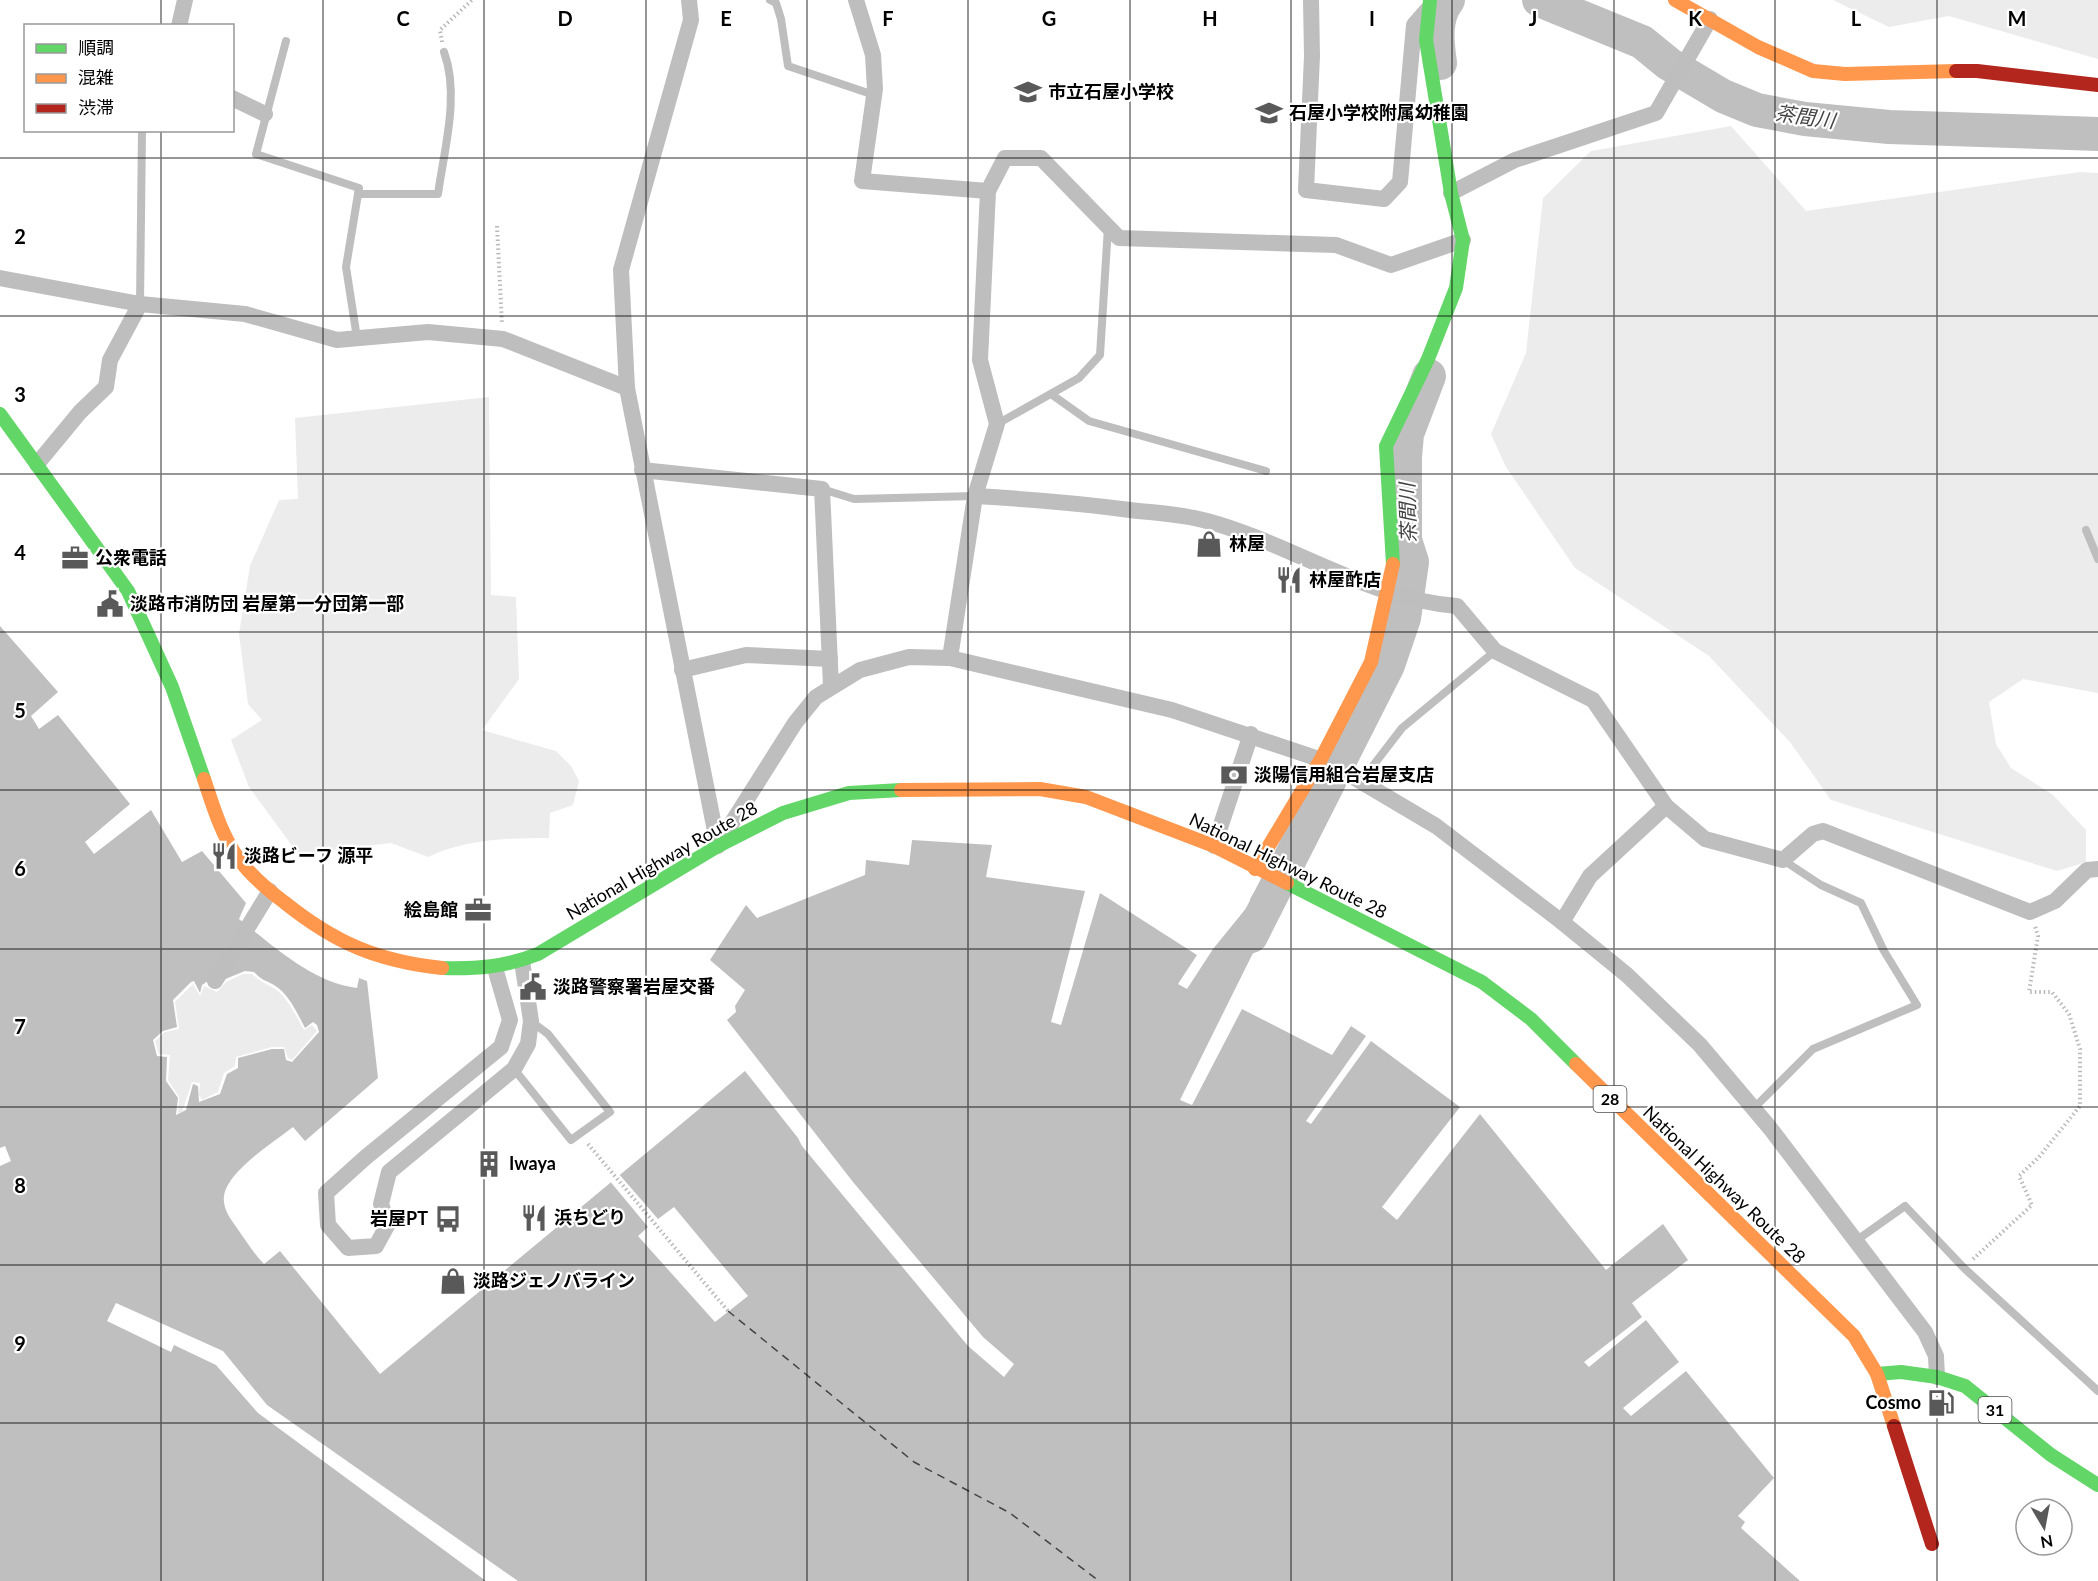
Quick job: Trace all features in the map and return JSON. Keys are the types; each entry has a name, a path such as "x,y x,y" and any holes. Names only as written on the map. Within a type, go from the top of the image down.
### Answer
{"main road":[{"path":"1675,0 1709,22 1758,47 1813,70 1845,74 1977,71 2098,85"},
{"path":"1260,872 1324,760 1371,662 1393,595 1394,567 1386,446 1428,359 1456,288 1463,240 1451,192 1426,40 1428,5"},
{"name":"National Highway Route 28","path":"0,414 128,591 172,687 221,828 238,859 270,891 314,926 368,954 423,966 476,970 495,968 522,961 718,846 783,813 849,793 947,788 1040,789 1086,797 1214,846 1260,872 1482,982 1530,1020 1748,1236 1854,1336 1877,1374 1932,1544"},
{"name":"31","path":"1877,1374 1901,1372 1937,1377 1965,1386 2051,1455 2098,1485"}],"street":[{"path":"179,24 185,0"},
{"path":"689,0 691,20 621,270 627,388 718,846"},
{"path":"856,0 873,54 874,95 862,181 988,191"},
{"path":"1311,0 1306,190 1384,199 1400,183 1414,26 1428,5"},
{"path":"1451,192 1515,160 1656,113 1709,22"},
{"path":"234,99 266,114"},
{"path":"950,658 975,496 997,424 980,360 988,191 1005,158 1041,158 1119,238 1336,245 1391,265 1463,240"},
{"path":"0,278 140,304 245,314 337,340 428,332 503,339 627,388"},
{"path":"37,464 80,412 106,387 110,360 140,304"},
{"path":"642,470 822,489 831,686"},
{"path":"975,496 1048,500 1205,520 1272,543 1393,595 1425,604 1457,606 1495,651 1593,700 1666,806 1705,838 1783,860 1813,834 1823,831 2030,912 2055,901 2087,870 2098,869"},
{"path":"682,670 746,656 830,659"},
{"path":"718,846 795,723 816,697 860,670 909,657 950,658 1172,710 1251,734 1324,760 1436,826 1562,922 1627,975 1700,1045 1754,1108 1925,1332 1936,1356 1937,1377"},
{"path":"1214,846 1251,734"},
{"path":"1562,922 1590,876 1666,806"},
{"path":"215,981 270,891"},
{"path":"495,968 510,1020 501,1047 326,1193 328,1225 348,1248 376,1246 388,1224 381,1204 389,1172 514,1069 528,1044 531,1021 522,961"}],"lane":[{"path":"770,0 776,3 782,19 788,66 874,95"},
{"path":"285,41 256,154 359,188 346,267 357,338"},
{"path":"358,194 438,194 450,93 448,63 444,52"},
{"path":"140,304 142,132"},
{"path":"997,424 1079,378 1100,355 1108,227"},
{"path":"1051,394 1089,421 1266,471"},
{"path":"822,489 854,499 975,496"},
{"path":"2086,530 2098,558"},
{"path":"1356,777 1402,728 1495,651"},
{"path":"1754,1108 1813,1049 1917,1005 1884,951 1861,903 1821,885 1783,860"},
{"path":"514,1069 572,1140 610,1112 548,1034 531,1021"},
{"path":"1857,1240 1905,1206 1964,1268 2098,1391"}],"path":[{"path":"444,52 440,30 472,0"},
{"path":"497,226 503,339"},
{"path":"1964,1268 2032,1205 2019,1176 2039,1157 2080,1106 2080,1049 2069,1014 2052,992 2029,992 2038,936 2030,912"},
{"path":"580,1134 728,1311"}],"shaded area":[{"path":"1833,0 2098,0 2098,59 1949,16 1889,27"},
{"path":"1731,126 1806,211 2080,172 2098,173 2098,693 2023,679 1989,702 1996,744 2011,768 2053,795 2086,830 2086,862 2057,871 1831,800 1790,742 1709,656 1575,568 1506,467 1491,434 1526,353 1543,198 1591,151"},
{"path":"489,397 491,595 516,597 519,679 482,730 556,751 571,766 579,781 573,805 550,813 549,838 502,839 472,843 428,857 391,843 298,854 249,787 231,740 262,720 248,704 239,634 250,566 279,500 298,499 295,418"},
{"path":"0,626 58,692 31,716 39,729 58,715 130,804 85,842 94,854 151,810 182,862 202,851 246,903 239,919 265,940 309,971 325,979 357,988 359,978 367,981 378,1078 305,1141 293,1127 261,1151 230,1181 224,1202 230,1217 260,1260 264,1264 280,1251 380,1374 745,1071 802,1146 968,1346 1004,1377 1014,1364 983,1337 853,1182 727,1020 736,1012 735,1006 745,990 710,960 746,905 757,918 865,875 866,860 909,865 912,840 992,845 986,877 1085,891 1051,1022 1061,1025 1100,893 1197,955 1178,984 1187,989 1213,949 1252,901 1250,899 1258,886 1284,900 1251,957 1180,1100 1192,1105 1242,1009 1332,1055 1351,1026 1366,1036 1306,1121 1311,1124 1371,1041 1460,1107 1382,1207 1397,1220 1480,1114 1606,1270 1663,1224 1688,1260 1632,1303 1642,1317 1584,1362 1589,1367 1646,1320 1679,1362 1623,1408 1631,1416 1686,1371 1774,1478 1738,1516 1745,1522 1741,1528 1800,1581 0,1581 0,1166 11,1161 5,1146 0,1148","holes":["245,971 254,972 284,993 305,1028 313,1022 317,1025 319,1032 292,1062 286,1060 284,1049 272,1049 238,1058 238,1068 227,1074 220,1094 199,1102 198,1086 193,1084 186,1110 176,1115 178,1098 166,1081 167,1057 157,1056 153,1040 163,1031 177,1027 173,1000 191,982 194,981 200,993 202,985 217,975 223,980"]},
{"path":"243,974 252,974 277,991 291,1006 304,1030 312,1025 317,1031 292,1060 288,1058 284,1047 272,1047 236,1057 235,1066 224,1073 218,1092 202,1100 199,1095 200,1083 192,1082 182,1112 178,1113 179,1097 168,1080 170,1055 159,1054 155,1041 165,1032 179,1029 175,1002 193,984 200,996 204,986 217,992 226,982"}],"pier":[{"path":"618,1173 658,1219 674,1207 748,1296 715,1322 638,1236 648,1227 609,1180"},
{"path":"116,1303 223,1351 267,1405 518,1581 486,1581 258,1413 216,1365 174,1345 171,1352 107,1321"}],"waterway":[{"name":"茶間川","path":"1440,63 1438,39 1440,14 1448,0"},
{"name":"茶間川","path":"1539,0 1642,42 1669,64 1723,96 1757,110 1805,119 1889,127 2098,134"},
{"name":"茶間川","path":"1251,936 1388,665 1404,618 1412,562 1405,540 1407,434 1429,376"}],"ferry route":[{"path":"728,1311 914,1462 1010,1513 1099,1581"}],"traffic: fast":[{"path":"1393,564 1386,446 1428,359 1456,288 1463,240 1451,193 1426,40 1430,0"},
{"path":"0,414 128,591 172,687 204,779"},
{"path":"442,968 491,966 514,962 538,954 718,846 783,813 849,793 901,790"},
{"path":"1287,883 1482,982 1531,1019 1576,1064"},
{"path":"1877,1374 1901,1372 1937,1377 1965,1386 2051,1455 2098,1485"}],"traffic: slow":[{"path":"1675,0 1758,47 1813,71 1845,74 1956,71"},
{"path":"1255,869 1321,759 1371,662 1393,564"},
{"path":"204,779 218,820 232,849 259,882 321,929 358,948 397,960 442,968"},
{"path":"901,790 1040,789 1086,797 1214,846 1287,883"},
{"path":"1576,1064 1854,1336 1877,1374 1894,1426"}],"traffic: jam":[{"path":"1956,71 1977,71 2098,85"},
{"path":"1894,1426 1932,1544"}],"place":[{"name":"市立石屋小学校","path":"1028,92"},
{"name":"石屋小学校附属幼稚園","path":"1269,113"},
{"name":"林屋","path":"1209,544"},
{"name":"公衆電話","path":"75,558"},
{"name":"林屋酢店","path":"1289,580"},
{"name":"淡路市消防団 岩屋第一分団第一部","path":"110,604"},
{"name":"淡陽信用組合岩屋支店","path":"1234,775"},
{"name":"淡路ビーフ 源平","path":"224,856"},
{"name":"絵島館","path":"478,910"},
{"name":"淡路警察署岩屋交番","path":"533,987"},
{"name":"Iwaya","path":"489,1164"},
{"name":"浜ちどり","path":"534,1218"},
{"name":"岩屋PT","path":"448,1219"},
{"name":"淡路ジェノバライン","path":"453,1281"},
{"name":"Cosmo","path":"1941,1403"}]}
